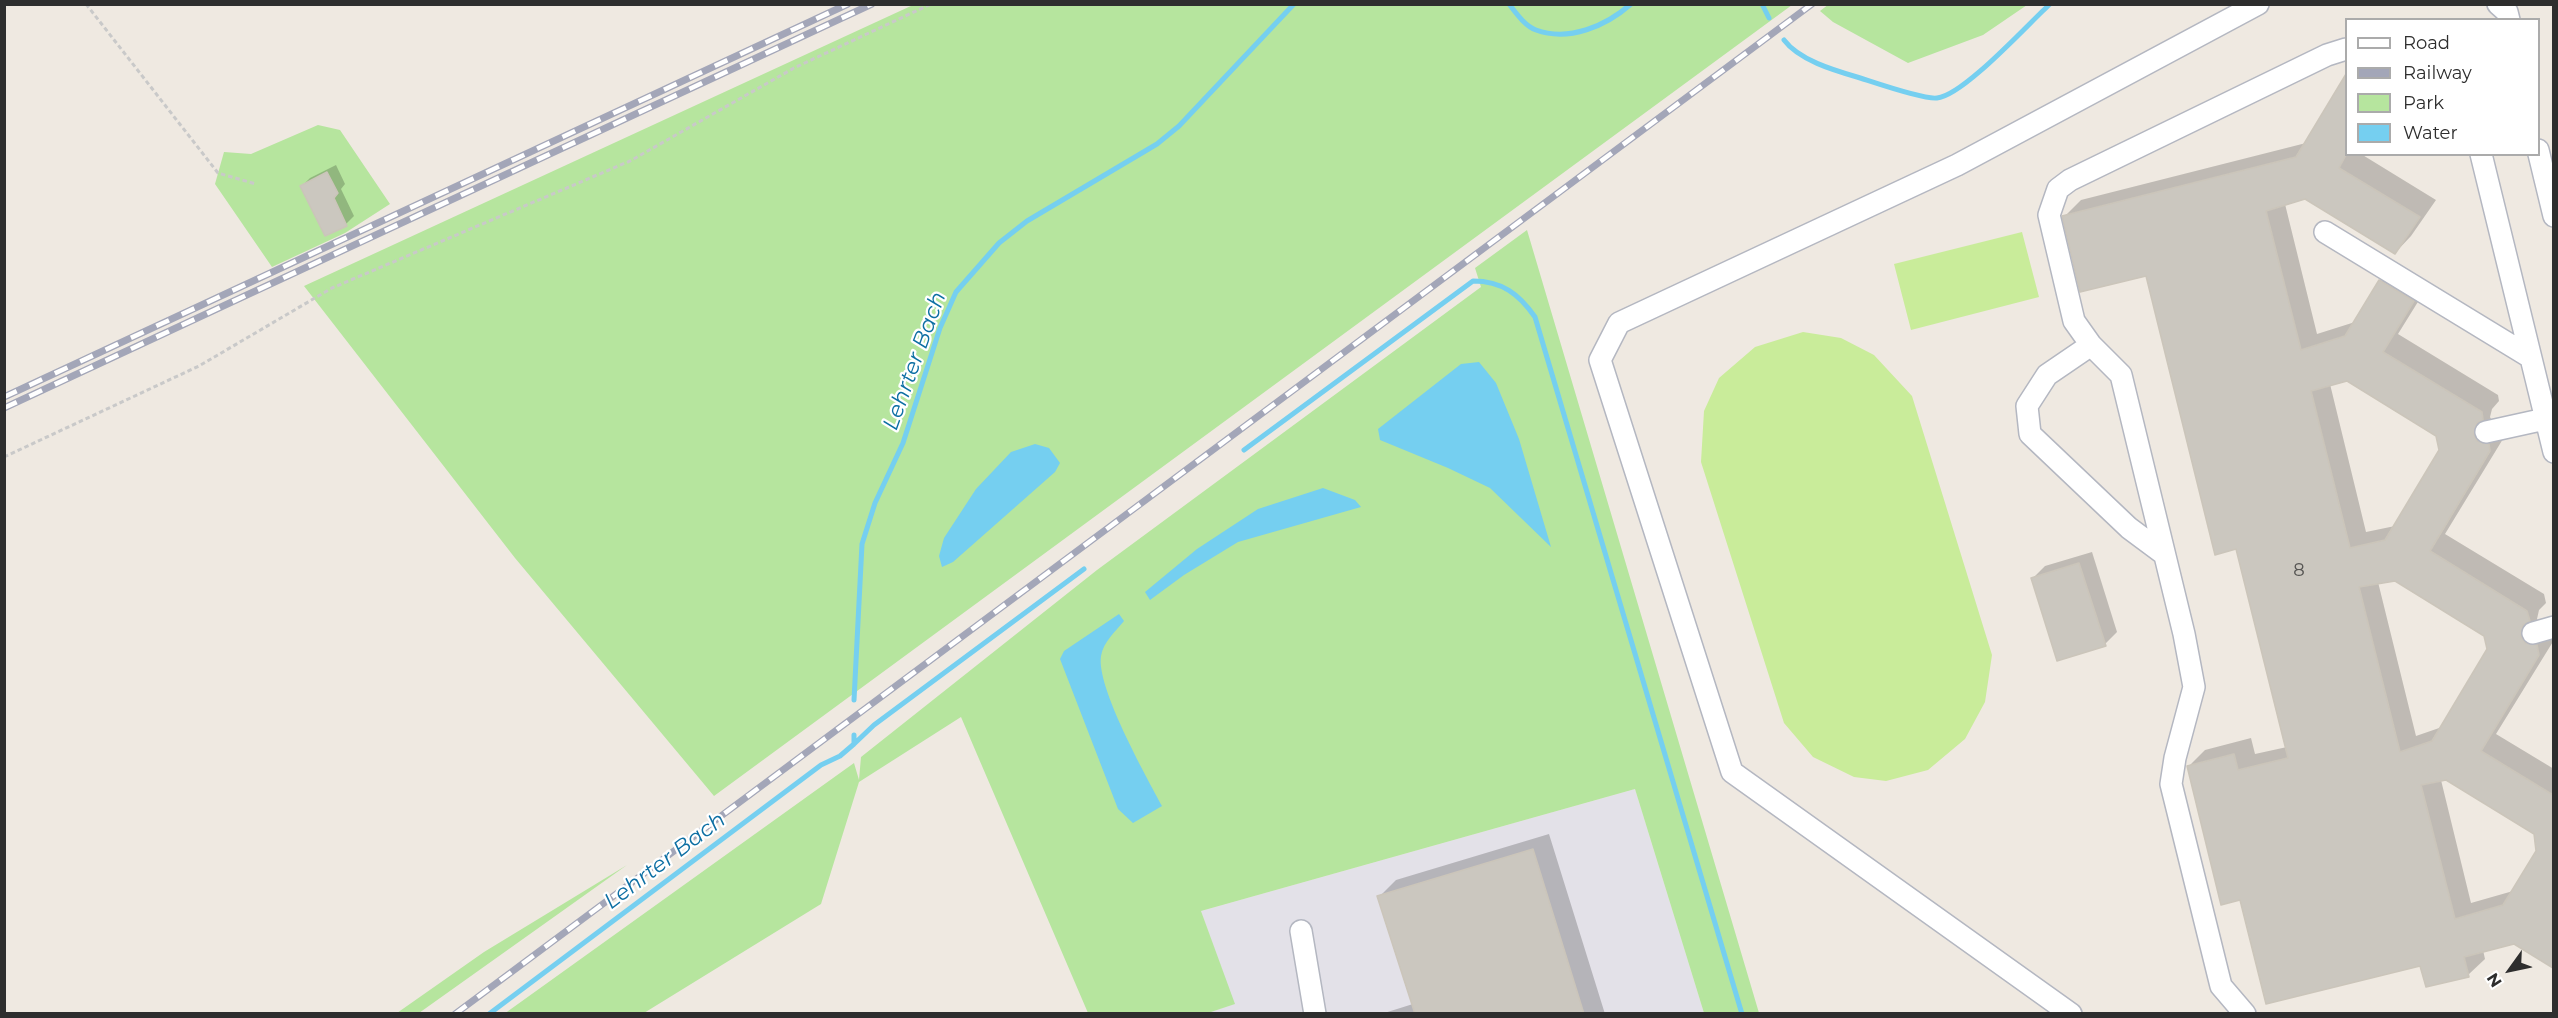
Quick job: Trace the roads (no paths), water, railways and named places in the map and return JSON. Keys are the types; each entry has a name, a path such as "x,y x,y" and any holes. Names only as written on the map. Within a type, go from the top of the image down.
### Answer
{"lane":[{"path":"2071,1014 1732,772 1600,360 1619,323 1958,165 2258,4"},
{"path":"2498,4 2507,12 2508,18"},
{"path":"2245,1014 2220,986 2171,784 2175,758 2194,687 2121,375 2091,345 2074,321 2049,215 2058,189 2070,180 2316,61 2345,49"},
{"path":"2481,156 2553,452"},
{"path":"2539,156 2553,216"},
{"path":"2325,232 2530,357"},
{"path":"2091,345 2048,375 2027,406 2030,434 2129,528 2164,554"},
{"path":"2486,432 2545,419"},
{"path":"1301,931 1315,1014"}],"water":[{"path":"1479,362 1496,383 1519,439 1551,547 1490,488 1380,440 1378,429 1461,364"},
{"path":"1035,444 1049,448 1060,463 1055,472 953,562 942,567 939,556 944,538 976,489 1011,452"},
{"path":"1323,488 1355,500 1361,507 1238,542 1184,575 1150,600 1145,592 1197,549 1258,509"},
{"path":"1119,614 1124,621 1104,646 1101,656 1106,688 1134,754 1162,806 1133,823 1118,809 1060,659 1064,651"}],"waterway":[{"name":"Lehrter Bach","path":"854,700 862,544 875,503 903,443 940,328 956,292 999,243 1027,221 1157,144 1179,126 1294,4"},
{"name":"Lehrter Bach","path":"1509,4 1528,26 1536,30 1561,34 1574,33 1599,25 1631,4"},
{"name":"Lehrter Bach","path":"1762,4 1769,18"},
{"name":"Lehrter Bach","path":"1784,40 1807,59 1827,67 1910,94 1937,98 1963,85 1978,73 2050,4"},
{"path":"1244,450 1473,281 1501,286 1523,302 1535,317 1742,1014"},
{"path":"854,744 874,725 1084,569"},
{"name":"Lehrter Bach","path":"489,1014 821,765 840,756 854,744 854,735"}],"railway":[{"path":"4,397 848,4"},
{"path":"4,408 872,4"},
{"path":"455,1014 1812,4"}]}
